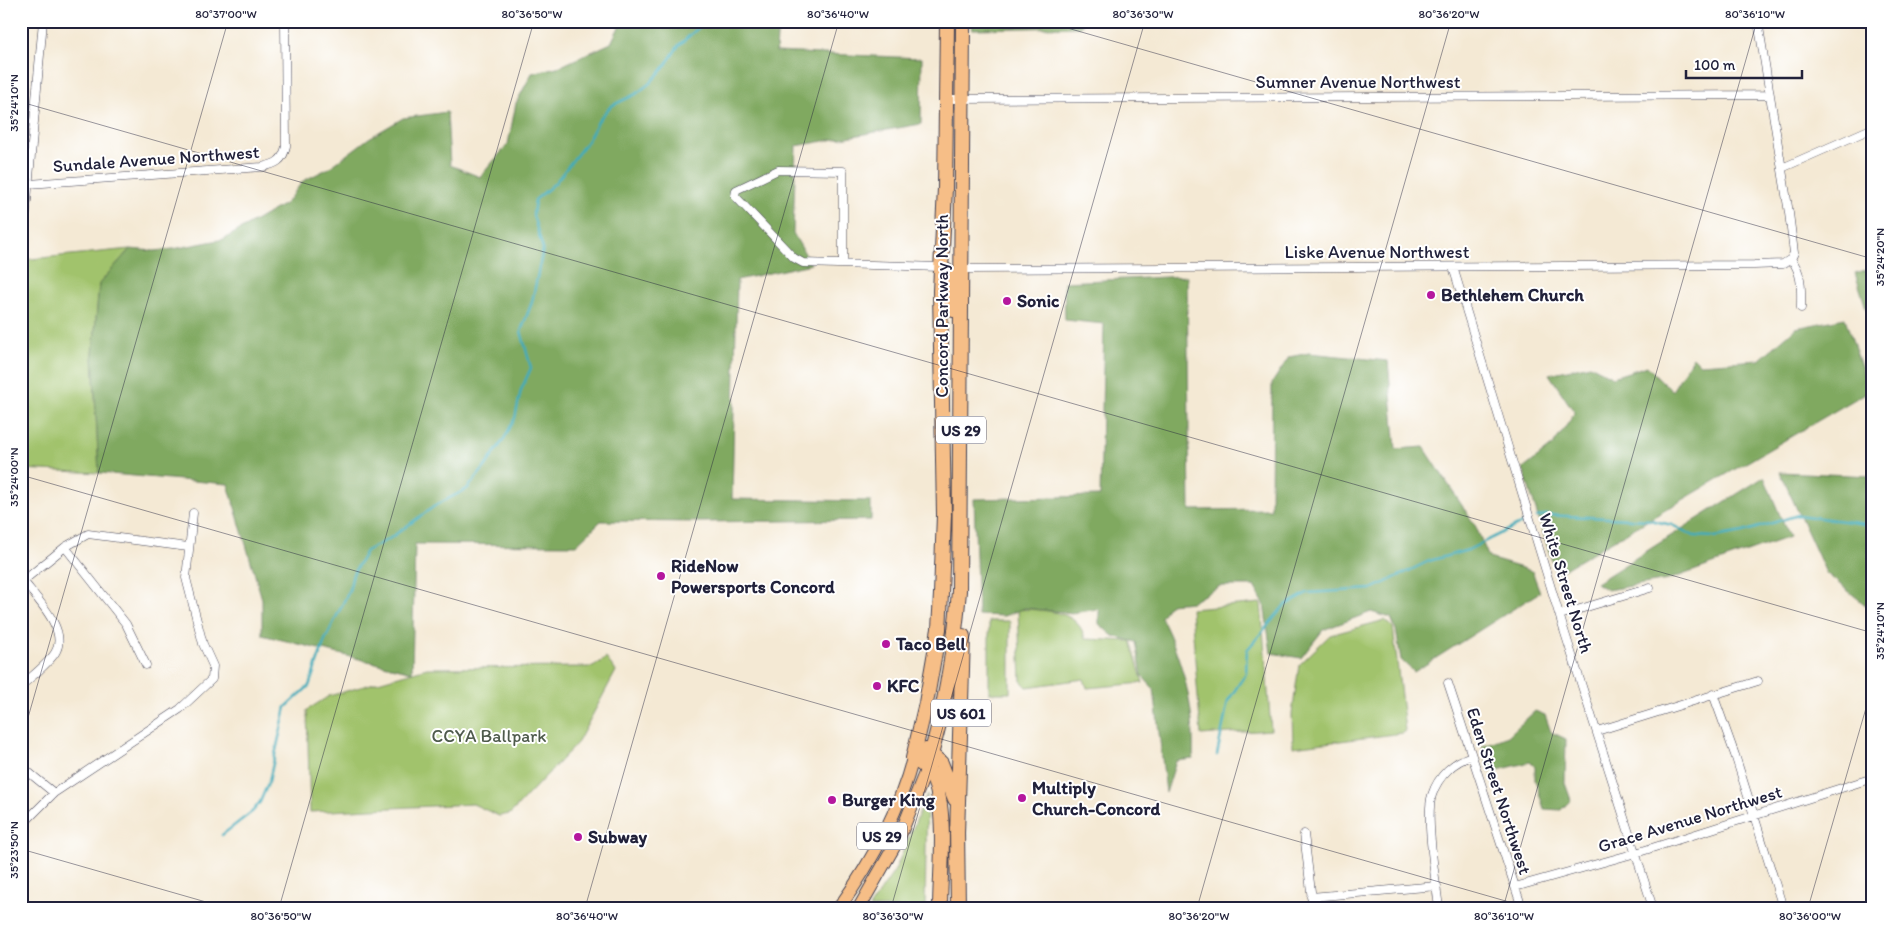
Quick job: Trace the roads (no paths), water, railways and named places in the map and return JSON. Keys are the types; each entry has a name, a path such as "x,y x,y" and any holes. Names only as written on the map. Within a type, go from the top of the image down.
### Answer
{"highway":[{"name":"Concord Parkway North","path":"914,751 926,703 939,629 944,533 941,267 945,188 947,21"},
{"name":"Concord Parkway North","path":"927,768 942,719 950,678 959,592 962,21"},
{"path":"945,188 952,204 954,262 962,269"},
{"path":"941,267 948,272 951,286 954,351 961,393"},
{"path":"943,471 960,471"},
{"name":"US 601","path":"958,908 957,835 963,620 959,592"},
{"path":"914,751 932,754 941,763 954,793 957,835"},
{"path":"914,751 933,777 940,812 940,908"}],"main road":[{"name":"US 29","path":"839,908 855,886 884,831 914,751"},
{"name":"US 29","path":"859,908 899,838 927,768"}],"street":[{"path":"21,267 43,21"},
{"name":"Sundale Avenue Northwest","path":"29,184 262,167 276,164 282,158 286,146 284,21"},
{"path":"504,21 521,21"},
{"path":"1758,21 1794,253 1791,260 1798,268 1801,277 1801,308"},
{"name":"Sumner Avenue Northwest","path":"947,99 1770,95"},
{"path":"1782,168 1873,128"},
{"path":"842,263 843,171 778,170 736,190 735,196 794,258 803,263 941,267"},
{"name":"Liske Avenue Northwest","path":"962,269 1764,265 1783,264 1791,260"},
{"name":"White Street North","path":"1453,267 1560,615 1653,908"},
{"path":"21,826 54,793 174,714 212,679 213,666 203,644 186,578 193,513"},
{"path":"21,686 56,652 59,640 58,627 22,580 66,547 88,534 188,547"},
{"path":"66,547 126,624 146,665"},
{"path":"1560,615 1650,588"},
{"path":"1597,732 1758,680"},
{"name":"Eden Street Northwest","path":"1448,684 1522,908"},
{"path":"1713,694 1783,908"},
{"path":"1438,908 1431,825 1431,796 1443,775 1451,766 1472,756"},
{"path":"21,766 54,793"},
{"name":"Grace Avenue Northwest","path":"1515,887 1636,853 1873,778"},
{"path":"1304,834 1313,908"},
{"path":"1311,897 1437,886"}],"waterway":[{"path":"222,835 253,811 260,802 269,781 286,707 309,686 325,640 349,591 353,574 366,551 389,539 436,505 467,489 504,439 515,418 521,390 531,368 521,331 532,302 543,249 533,215 535,200 555,183 586,143 600,118 611,106 636,94 650,83 663,69 679,45 706,21"},
{"path":"1537,517 1545,515 1650,520 1672,525 1694,536 1715,537 1743,532 1798,515 1873,525"},
{"path":"1217,755 1228,701 1246,673 1247,650 1284,606 1307,593 1372,589 1429,561 1468,550 1524,522"}],"place":[{"name":"Bethlehem Church","path":"1431,295"},
{"name":"Sonic","path":"1007,301"},
{"name":"RideNow Powersports Concord","path":"661,576"},
{"name":"Taco Bell","path":"886,644"},
{"name":"KFC","path":"877,686"},
{"name":"Multiply Church-Concord","path":"1022,798"},
{"name":"Burger King","path":"832,800"},
{"name":"Subway","path":"578,837"}],"park label":[{"name":"CCYA Ballpark","path":"489,736"}]}
